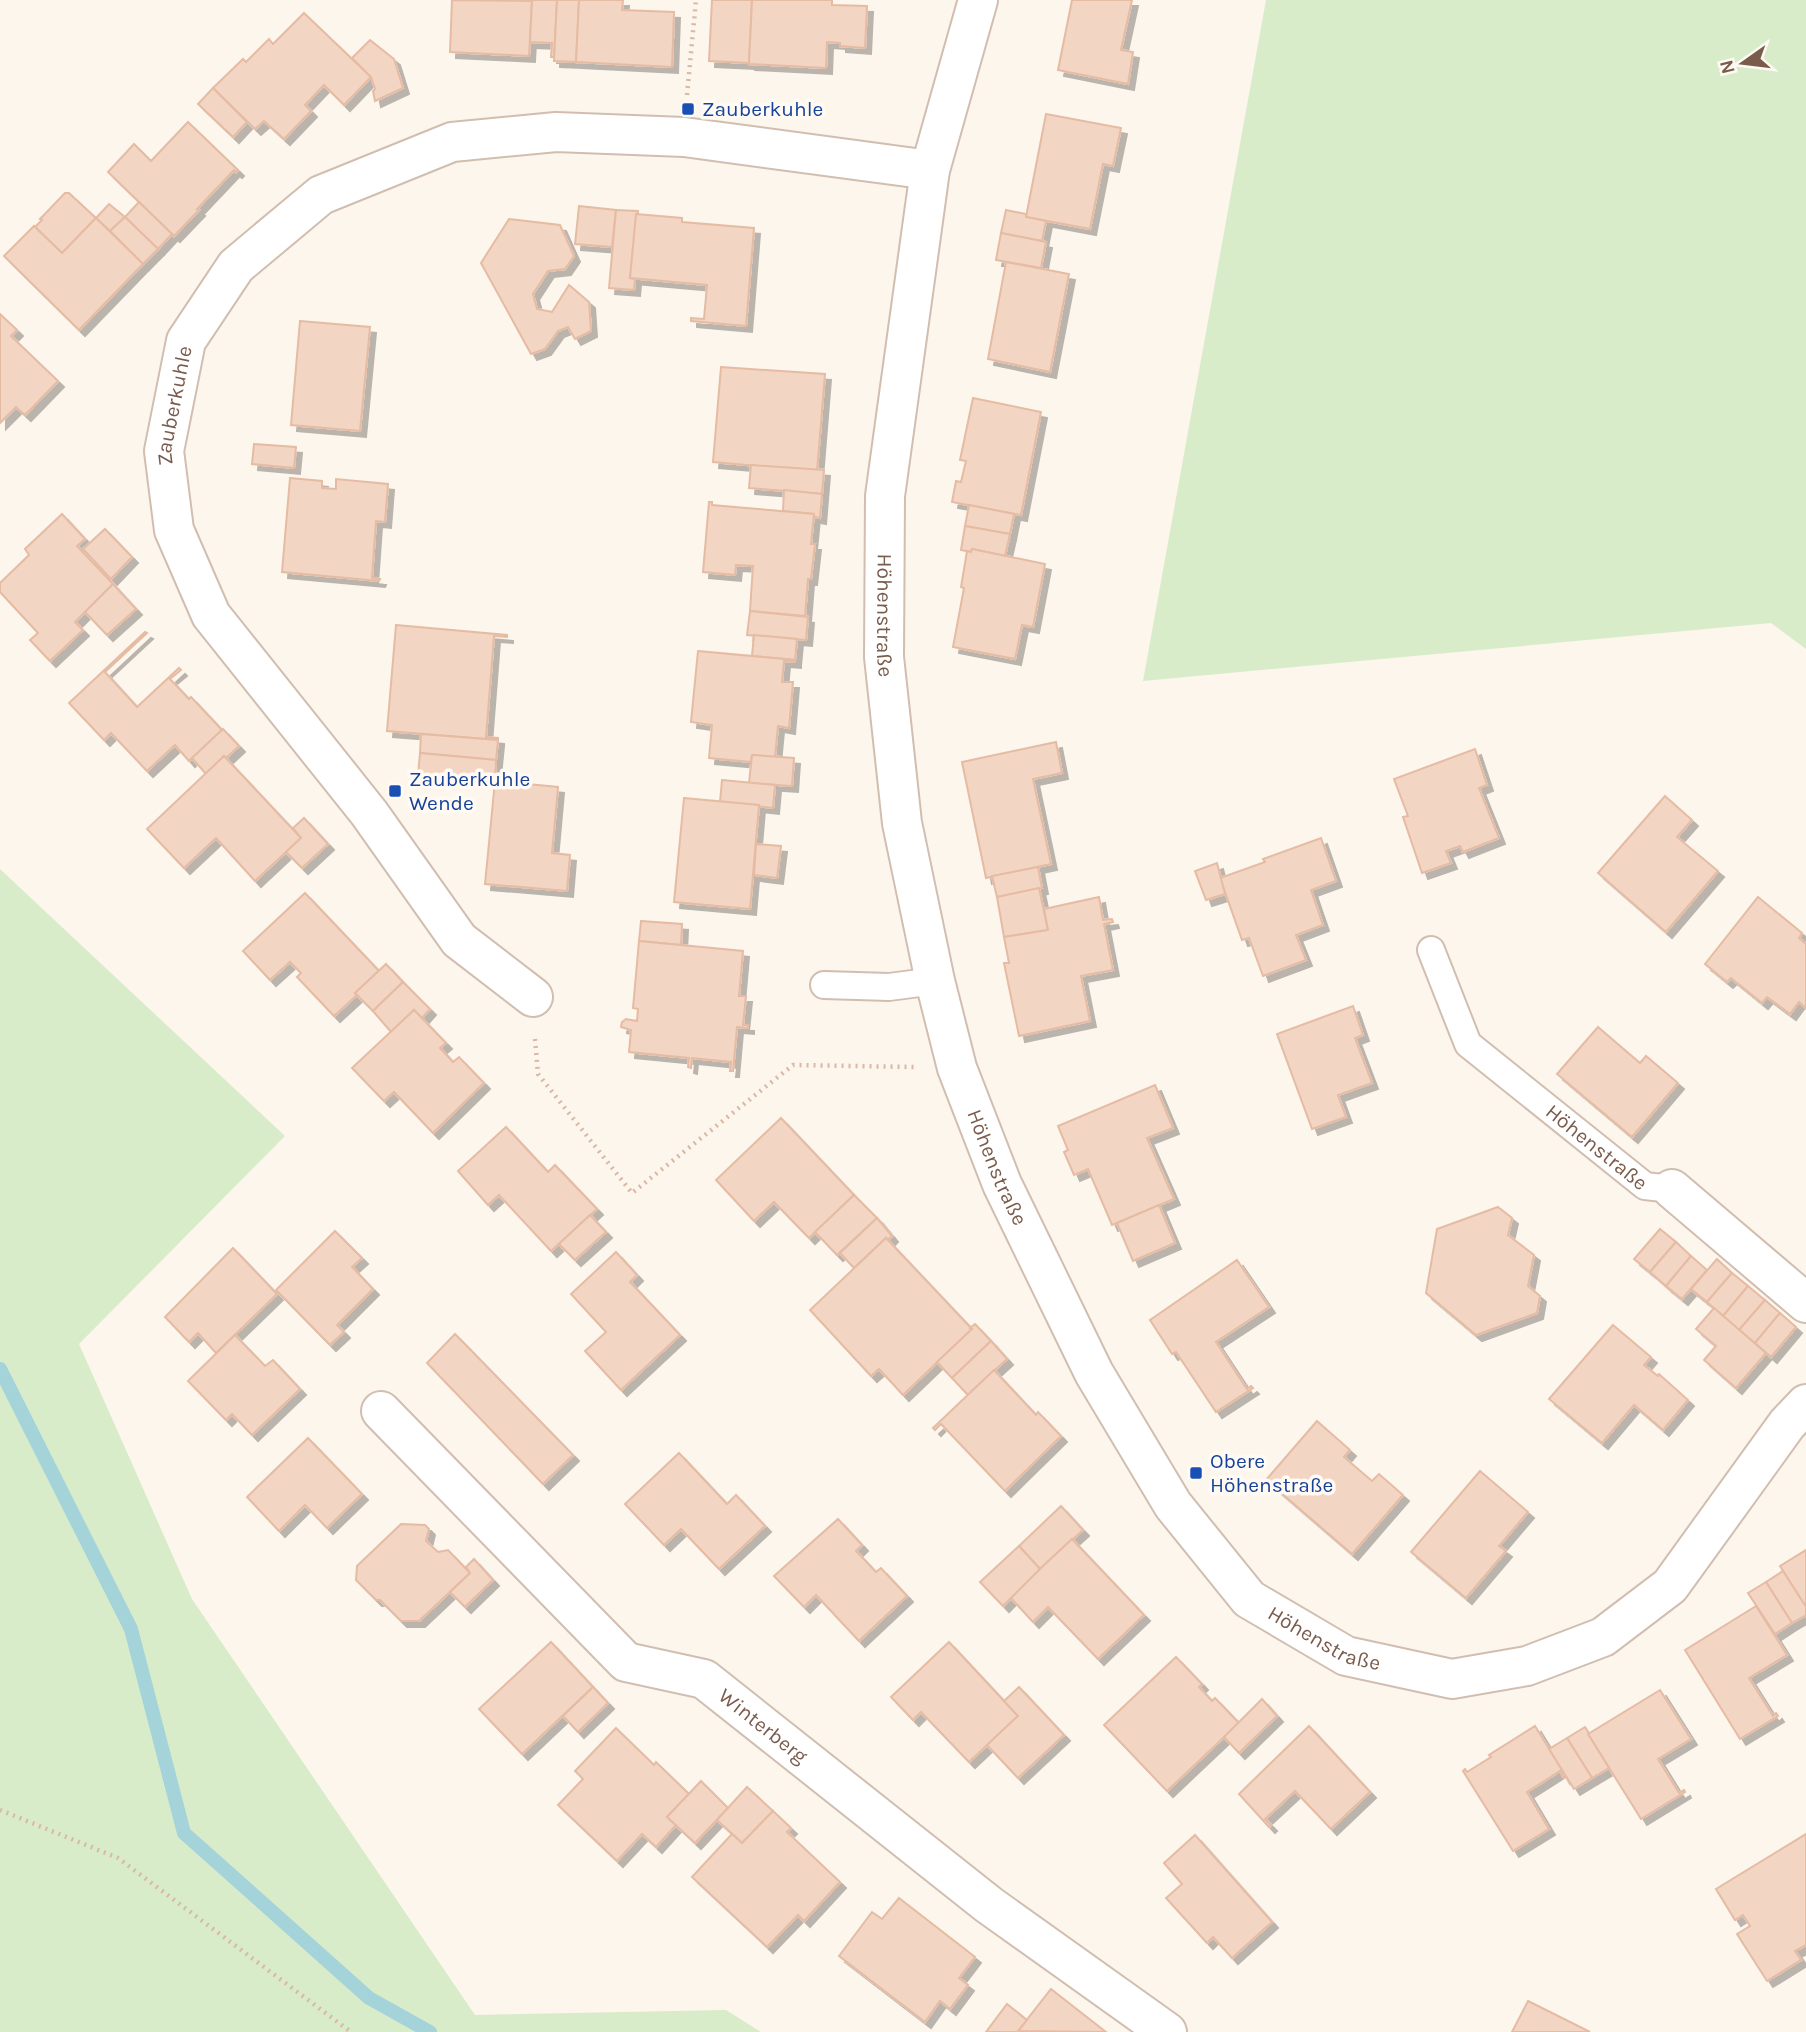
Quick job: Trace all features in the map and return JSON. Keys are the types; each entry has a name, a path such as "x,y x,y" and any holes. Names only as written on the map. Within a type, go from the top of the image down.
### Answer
{"street":[{"name":"Höhenstraße","path":"978,0 930,170 885,496 884,657 902,823 935,981 957,1068 1002,1184 1094,1373 1173,1505 1250,1599 1346,1656 1452,1679 1527,1666 1603,1637 1670,1586 1787,1424 1806,1404"},
{"name":"Zauberkuhle","path":"533,996 459,940 369,813 211,615 174,530 164,451 186,341 236,265 321,195 452,142 556,132 684,137 930,170"},
{"name":"Höhenstraße","path":"1672,1189 1806,1303"},
{"name":"Winterberg","path":"381,1410 626,1662 704,1679 989,1905 1167,2032"}],"lane":[{"name":"Höhenstraße","path":"1431,950 1468,1044 1645,1186 1672,1189"},
{"path":"824,985 889,987 935,981"}],"path":[{"path":"684,137 696,0"},
{"path":"533,996 538,1074 632,1193 793,1065 957,1068"},
{"path":"0,1810 118,1858 351,2032"}],"green space":[{"path":"1266,0 1806,0 1806,649 1771,623 1143,681"},
{"path":"0,869 285,1136 79,1344 192,1599 475,2015 726,2010 761,2032 0,2032"}],"building":[{"path":"452,0 532,1 529,56 450,52"},
{"path":"532,0 557,0 554,57 551,57 552,43 530,42"},
{"path":"557,0 579,0 576,62 554,61"},
{"path":"579,0 623,0 622,10 674,12 672,67 576,62"},
{"path":"712,0 752,0 749,63 709,61"},
{"path":"752,0 832,0 832,5 867,6 865,48 827,42 826,68 749,64"},
{"path":"1072,0 1132,0 1121,50 1133,52 1128,84 1058,70"},
{"path":"304,13 371,77 344,105 324,85 305,105 311,111 284,139 264,121 255,129 213,88 243,59 246,62 269,39 273,44"},
{"path":"370,40 394,59 403,88 375,101 371,77 352,58"},
{"path":"213,88 247,122 233,137 198,104"},
{"path":"1046,114 1121,128 1113,166 1103,164 1090,229 1026,217"},
{"path":"188,122 238,170 234,170 174,236 108,172 134,144 151,161"},
{"path":"65,193 69,193 96,218 62,253 35,227"},
{"path":"139,202 172,234 158,249 125,217"},
{"path":"109,204 125,217 110,231 96,218"},
{"path":"579,206 616,210 612,247 575,244"},
{"path":"616,210 638,211 630,278 635,279 634,290 609,288"},
{"path":"1006,210 1046,221 1042,241 1001,233"},
{"path":"636,214 682,218 682,222 754,228 746,326 691,321 691,318 704,319 707,285 630,278"},
{"path":"125,217 158,249 143,264 110,231"},
{"path":"96,218 143,264 79,330 4,256 34,226 62,253"},
{"path":"509,219 560,225 574,256 565,269 548,271 533,294 537,309 552,312 569,285 589,302 591,331 575,339 568,327 558,331 545,349 531,354 481,263"},
{"path":"1001,233 1046,242 1041,268 996,260"},
{"path":"1006,262 1069,274 1050,372 988,359"},
{"path":"0,314 17,330 11,336 58,381 25,415 16,407 0,423"},
{"path":"300,321 370,327 360,431 291,425"},
{"path":"721,367 825,374 817,471 713,462"},
{"path":"973,398 1041,412 1021,515 952,502 956,481 961,482 966,461 960,460"},
{"path":"254,444 296,447 294,468 252,464"},
{"path":"751,465 824,470 822,494 749,488"},
{"path":"290,478 322,481 322,488 336,489 336,479 388,484 385,522 376,521 372,578 380,579 379,581 282,572"},
{"path":"784,490 822,494 820,518 814,517 814,514 783,511"},
{"path":"709,502 712,502 712,505 814,514 811,544 815,544 811,579 808,579 805,616 750,611 753,566 736,565 735,575 703,572"},
{"path":"969,505 1014,514 1010,534 965,526"},
{"path":"62,514 85,539 77,546 113,584 75,622 83,630 50,661 30,640 38,633 0,592 0,583 29,555 25,549"},
{"path":"965,526 1010,534 1005,556 972,549 971,552 961,550"},
{"path":"105,529 132,557 111,579 83,549"},
{"path":"972,549 1045,564 1033,627 1022,625 1015,659 953,647 964,588 961,587 967,551 971,552"},
{"path":"113,584 136,609 107,635 85,612"},
{"path":"750,611 808,617 806,640 747,635"},
{"path":"396,625 507,635 494,636 486,737 498,740 387,731"},
{"path":"147,633 105,672 137,707 179,668 181,670 170,679 222,730 189,761 175,745 147,771 111,733 104,740 69,703"},
{"path":"754,635 797,639 795,660 752,656"},
{"path":"698,651 795,660 784,661 782,682 793,682 789,728 778,726 775,757 752,755 751,762 709,758 712,725 691,722"},
{"path":"223,729 239,746 206,774 192,758"},
{"path":"421,734 498,740 496,760 420,753"},
{"path":"1056,742 1062,773 1033,779 1051,864 986,878 962,762"},
{"path":"1475,749 1487,785 1479,788 1499,838 1463,852 1460,846 1446,851 1451,863 1422,873 1403,817 1408,816 1394,779"},
{"path":"420,753 496,760 495,781 418,775"},
{"path":"752,755 794,758 792,786 749,783"},
{"path":"224,756 301,838 255,881 216,838 184,868 147,829"},
{"path":"722,780 775,785 773,808 720,802"},
{"path":"495,781 558,787 552,853 570,855 567,891 485,884"},
{"path":"1665,796 1692,820 1677,837 1718,871 1666,932 1598,873"},
{"path":"684,798 759,805 750,909 674,902"},
{"path":"304,818 328,844 302,868 286,852 301,838 293,828"},
{"path":"1321,838 1336,881 1311,890 1323,925 1296,935 1306,960 1263,976 1249,938 1242,940 1220,878"},
{"path":"756,844 781,846 777,878 754,875"},
{"path":"1217,863 1225,894 1206,900 1195,871"},
{"path":"1038,867 1042,888 997,897 992,876"},
{"path":"1039,888 1048,930 1004,937 997,897"},
{"path":"305,893 379,971 334,1016 297,977 301,973 290,962 270,980 243,951"},
{"path":"1099,897 1103,920 1112,919 1113,922 1104,924 1113,970 1081,976 1090,1021 1019,1036 1004,963 1009,963 1004,937 1048,930 1044,909"},
{"path":"1758,897 1802,933 1799,938 1806,944 1806,1008 1799,1002 1790,1014 1767,997 1762,1003 1731,978 1727,982 1705,964"},
{"path":"641,921 682,924 681,945 639,941"},
{"path":"639,941 743,951 739,996 746,996 743,1025 748,1025 748,1028 737,1027 733,1071 730,1071 731,1062 692,1058 691,1068 688,1067 689,1058 629,1052 631,1030 621,1027 626,1019 637,1021 638,1009 633,1008"},
{"path":"386,964 403,982 373,1011 355,993"},
{"path":"403,982 430,1009 422,1018 414,1010 391,1032 373,1011"},
{"path":"1353,1006 1363,1035 1355,1038 1372,1083 1338,1095 1346,1117 1312,1129 1277,1034"},
{"path":"414,1010 446,1043 440,1048 453,1062 459,1057 484,1083 433,1133 394,1092 384,1101 352,1068"},
{"path":"1598,1027 1640,1063 1646,1056 1678,1083 1632,1137 1557,1074"},
{"path":"1155,1085 1173,1128 1147,1138 1174,1199 1112,1225 1088,1169 1074,1175 1064,1152 1068,1150 1058,1126"},
{"path":"781,1118 854,1195 809,1238 774,1202 754,1221 716,1180"},
{"path":"506,1127 548,1172 555,1165 597,1209 551,1251 499,1195 488,1205 458,1171"},
{"path":"854,1195 877,1218 837,1255 815,1232"},
{"path":"1159,1205 1175,1243 1133,1261 1117,1223"},
{"path":"1498,1207 1512,1218 1508,1235 1534,1255 1528,1286 1540,1296 1537,1313 1476,1335 1426,1293 1437,1229"},
{"path":"590,1215 606,1232 575,1260 559,1244"},
{"path":"877,1218 892,1236 888,1240 886,1238 854,1268 840,1253"},
{"path":"1660,1229 1676,1242 1650,1272 1634,1259"},
{"path":"335,1231 362,1258 352,1267 373,1289 337,1325 344,1332 330,1345 276,1290"},
{"path":"886,1238 972,1329 903,1395 879,1369 871,1376 810,1310"},
{"path":"1676,1242 1691,1256 1666,1286 1650,1272"},
{"path":"233,1248 277,1294 216,1353 198,1333 189,1342 165,1317"},
{"path":"616,1252 637,1275 630,1282 680,1335 621,1390 585,1351 606,1332 571,1294"},
{"path":"1691,1256 1707,1270 1682,1299 1666,1286"},
{"path":"1717,1259 1732,1273 1707,1302 1691,1289"},
{"path":"1237,1260 1269,1307 1216,1342 1247,1389 1251,1386 1253,1388 1216,1412 1176,1352 1172,1354 1150,1320"},
{"path":"1732,1273 1748,1286 1723,1316 1707,1302"},
{"path":"1748,1286 1765,1300 1739,1330 1723,1316"},
{"path":"1765,1300 1780,1313 1755,1343 1739,1330"},
{"path":"1714,1308 1766,1353 1736,1388 1704,1360 1716,1346 1696,1329"},
{"path":"1780,1313 1796,1327 1771,1357 1755,1343"},
{"path":"975,1324 991,1341 952,1378 937,1362"},
{"path":"1613,1325 1651,1357 1644,1365 1658,1376 1659,1374 1688,1400 1663,1430 1634,1405 1602,1443 1549,1399"},
{"path":"455,1334 573,1455 543,1484 427,1363"},
{"path":"235,1335 265,1366 273,1360 300,1389 252,1435 232,1414 226,1420 188,1381"},
{"path":"991,1341 1007,1359 968,1395 952,1378"},
{"path":"994,1370 1036,1415 1038,1412 1061,1436 1005,1491 941,1424 935,1430 933,1428"},
{"path":"1317,1421 1350,1450 1344,1457 1372,1481 1379,1474 1403,1495 1352,1554 1266,1480"},
{"path":"308,1438 362,1494 327,1528 305,1505 279,1531 247,1497"},
{"path":"679,1453 727,1504 736,1495 765,1526 719,1569 681,1529 664,1545 625,1504"},
{"path":"1480,1471 1528,1512 1499,1546 1506,1551 1466,1598 1411,1552"},
{"path":"1061,1506 1083,1530 1040,1569 1019,1546"},
{"path":"838,1519 862,1545 856,1551 876,1572 881,1568 907,1596 859,1641 816,1595 804,1607 774,1576"},
{"path":"401,1524 425,1525 429,1529 426,1541 438,1552 448,1550 470,1573 419,1621 401,1621 356,1580 357,1566"},
{"path":"1072,1539 1144,1615 1098,1659 1048,1607 1033,1622 1010,1597"},
{"path":"1019,1546 1040,1569 1003,1606 980,1582"},
{"path":"1806,1550 1806,1607 1780,1566"},
{"path":"474,1559 493,1580 465,1607 450,1592 470,1573 466,1567"},
{"path":"1783,1571 1806,1607 1806,1615 1792,1623 1766,1582"},
{"path":"1766,1582 1792,1623 1775,1634 1748,1593"},
{"path":"1756,1606 1787,1655 1749,1678 1773,1716 1776,1713 1778,1716 1740,1739 1685,1650"},
{"path":"551,1642 593,1687 522,1754 479,1709"},
{"path":"949,1642 1018,1716 969,1762 921,1712 913,1720 891,1697"},
{"path":"1176,1657 1202,1684 1199,1687 1212,1701 1215,1698 1239,1723 1167,1791 1104,1725"},
{"path":"593,1687 608,1703 578,1732 563,1716"},
{"path":"1019,1687 1064,1735 1018,1778 987,1745 1018,1716 1004,1701"},
{"path":"1660,1690 1691,1739 1658,1759 1679,1793 1684,1790 1685,1792 1641,1819 1588,1734"},
{"path":"1262,1699 1277,1716 1239,1753 1224,1737"},
{"path":"1309,1726 1370,1792 1331,1829 1295,1791 1265,1819 1271,1825 1269,1827 1239,1794"},
{"path":"1535,1726 1566,1776 1564,1778 1560,1771 1527,1792 1549,1829 1513,1851 1463,1771 1465,1769 1467,1772 1491,1757 1489,1755"},
{"path":"1585,1727 1609,1768 1592,1778 1567,1738"},
{"path":"616,1728 689,1794 667,1817 676,1825 656,1847 642,1834 617,1861 558,1805 583,1779 575,1771"},
{"path":"1567,1738 1592,1778 1574,1789 1549,1749"},
{"path":"701,1781 728,1808 695,1843 667,1817"},
{"path":"747,1787 773,1811 742,1843 717,1820"},
{"path":"773,1811 791,1828 787,1832 840,1882 804,1921 798,1915 767,1947 692,1877 732,1834 742,1843"},
{"path":"1806,1834 1806,1945 1795,1951 1801,1960 1767,1981 1737,1934 1750,1926 1743,1915 1735,1920 1716,1889"},
{"path":"1195,1835 1272,1922 1232,1958 1213,1937 1207,1943 1166,1898 1182,1884 1164,1863"},
{"path":"899,1898 975,1957 959,1978 968,1985 950,2009 940,2001 925,2022 839,1956 872,1912 882,1919"},
{"path":"1051,1989 1106,2032 1018,2031"},
{"path":"1528,2001 1590,2032 1512,2032"},
{"path":"1007,2004 1027,2020 1018,2031 1020,2032 986,2032"}],"waterway":[{"path":"0,1369 131,1629 184,1833 369,1998 430,2032"}],"place":[{"name":"Zauberkuhle","path":"688,109"},
{"name":"Zauberkuhle Wende","path":"395,791"},
{"name":"Obere Höhenstraße","path":"1196,1473"}]}
